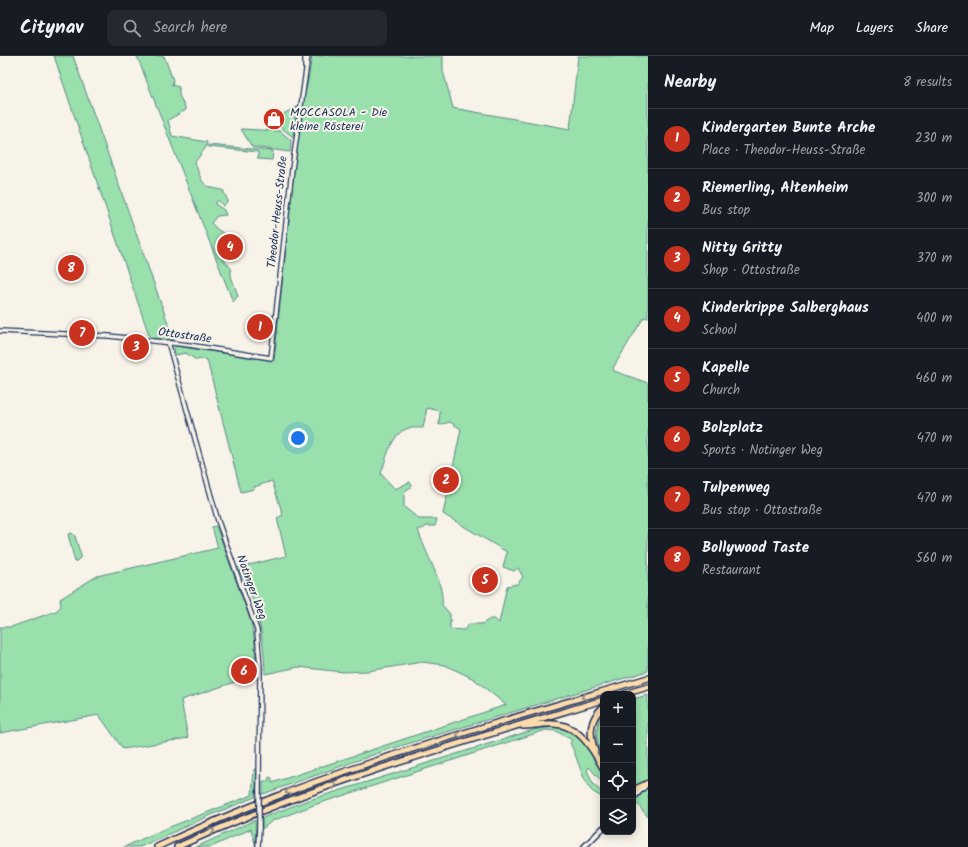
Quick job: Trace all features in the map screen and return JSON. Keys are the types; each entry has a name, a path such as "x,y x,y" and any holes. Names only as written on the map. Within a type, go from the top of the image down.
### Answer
{"highway":[{"path":"157,847 255,805 324,779 467,732 648,678"},
{"path":"634,691 648,687"},
{"path":"177,847 256,814 327,787 518,725 600,701"},
{"path":"600,710 595,715 590,729 591,739 600,763"},
{"path":"518,725 564,725 579,734 598,758"},
{"path":"636,789 648,783"}],"main road":[{"path":"636,795 648,783"},
{"path":"584,847 600,831"}],"street":[{"name":"Theodor-Heuss-Straße","path":"271,358 292,170 307,56"},
{"name":"Ottostraße","path":"0,331 109,336 168,342 271,358"},
{"name":"Notinger Weg","path":"168,342 218,521 257,630 260,667 258,847"}],"green space":[{"path":"54,56 73,56 174,340 150,338"},
{"path":"137,56 164,56 173,80 172,85 179,87 179,95 186,110 168,120 172,136 207,142 206,147 195,162 203,182 210,187 223,190 228,201 223,206 218,200 215,204 224,210 226,215 217,216 211,223 225,234 219,240 217,253 231,268 231,276 238,296 233,302"},
{"path":"312,56 443,56 443,71 453,108 570,129 578,56 648,56 648,318 644,317 613,368 614,371 648,383 648,671 384,751 263,794 263,781 268,781 269,777 272,778 272,783 506,705 474,679 445,665 422,662 368,671 343,672 298,667 265,674 263,646 255,606 237,568 286,556 277,518 283,515 272,481 254,487 254,489 241,492 207,360 196,360 186,353 175,355 174,348 176,346 274,361 296,152 303,100","holes":["427,408 440,411 439,425 450,422 461,429 443,514 507,552 503,567 514,571 518,568 523,577 517,584 507,586 499,623 495,619 490,619 482,624 469,624 464,630 450,629 450,614 442,605 442,596 437,577 418,529 422,529 427,526 435,526 437,519 419,519 404,507 404,492 412,486 410,482 395,489 381,474 392,443 399,433 408,428 423,428"]},
{"path":"297,107 293,137 280,127 281,115"},
{"path":"241,129 280,131 291,140 290,152 252,147"},
{"path":"208,145 273,151 272,160 258,159 258,152 208,147"},
{"path":"216,526 251,622 255,643 256,675 181,700 188,738 123,749 99,715 0,733 0,627 11,627 56,611 61,606 60,599 97,576 218,548 212,527"},
{"path":"72,533 75,536 81,556 75,562 68,534"},
{"path":"648,695 648,817 636,803 636,698"},
{"path":"600,719 600,751 597,742 598,724"},
{"path":"553,727 566,730 577,736 593,754 600,769 600,780 589,767 587,770 593,784 600,790 600,796 593,792 588,786 570,743 572,740 556,731 546,730 314,805 272,821 262,829 262,818 303,802 533,730"},
{"path":"254,769 257,770 255,797 140,847 124,847 162,830 252,795"},
{"path":"255,820 256,847 251,829 211,847 196,847"}],"place":[{"name":"MOCCASOLA - Die kleine Rösterei","path":"274,119"},
{"name":"Kinderkrippe Salberghaus","path":"230,247"},
{"name":"Bollywood Taste","path":"71,268"},
{"name":"Kindergarten Bunte Arche","path":"260,327"},
{"name":"Tulpenweg","path":"82,333"},
{"name":"Nitty Gritty","path":"136,347"},
{"name":"Riemerling, Altenheim","path":"446,480"},
{"name":"Kapelle","path":"485,580"},
{"name":"Bolzplatz","path":"244,671"}]}
